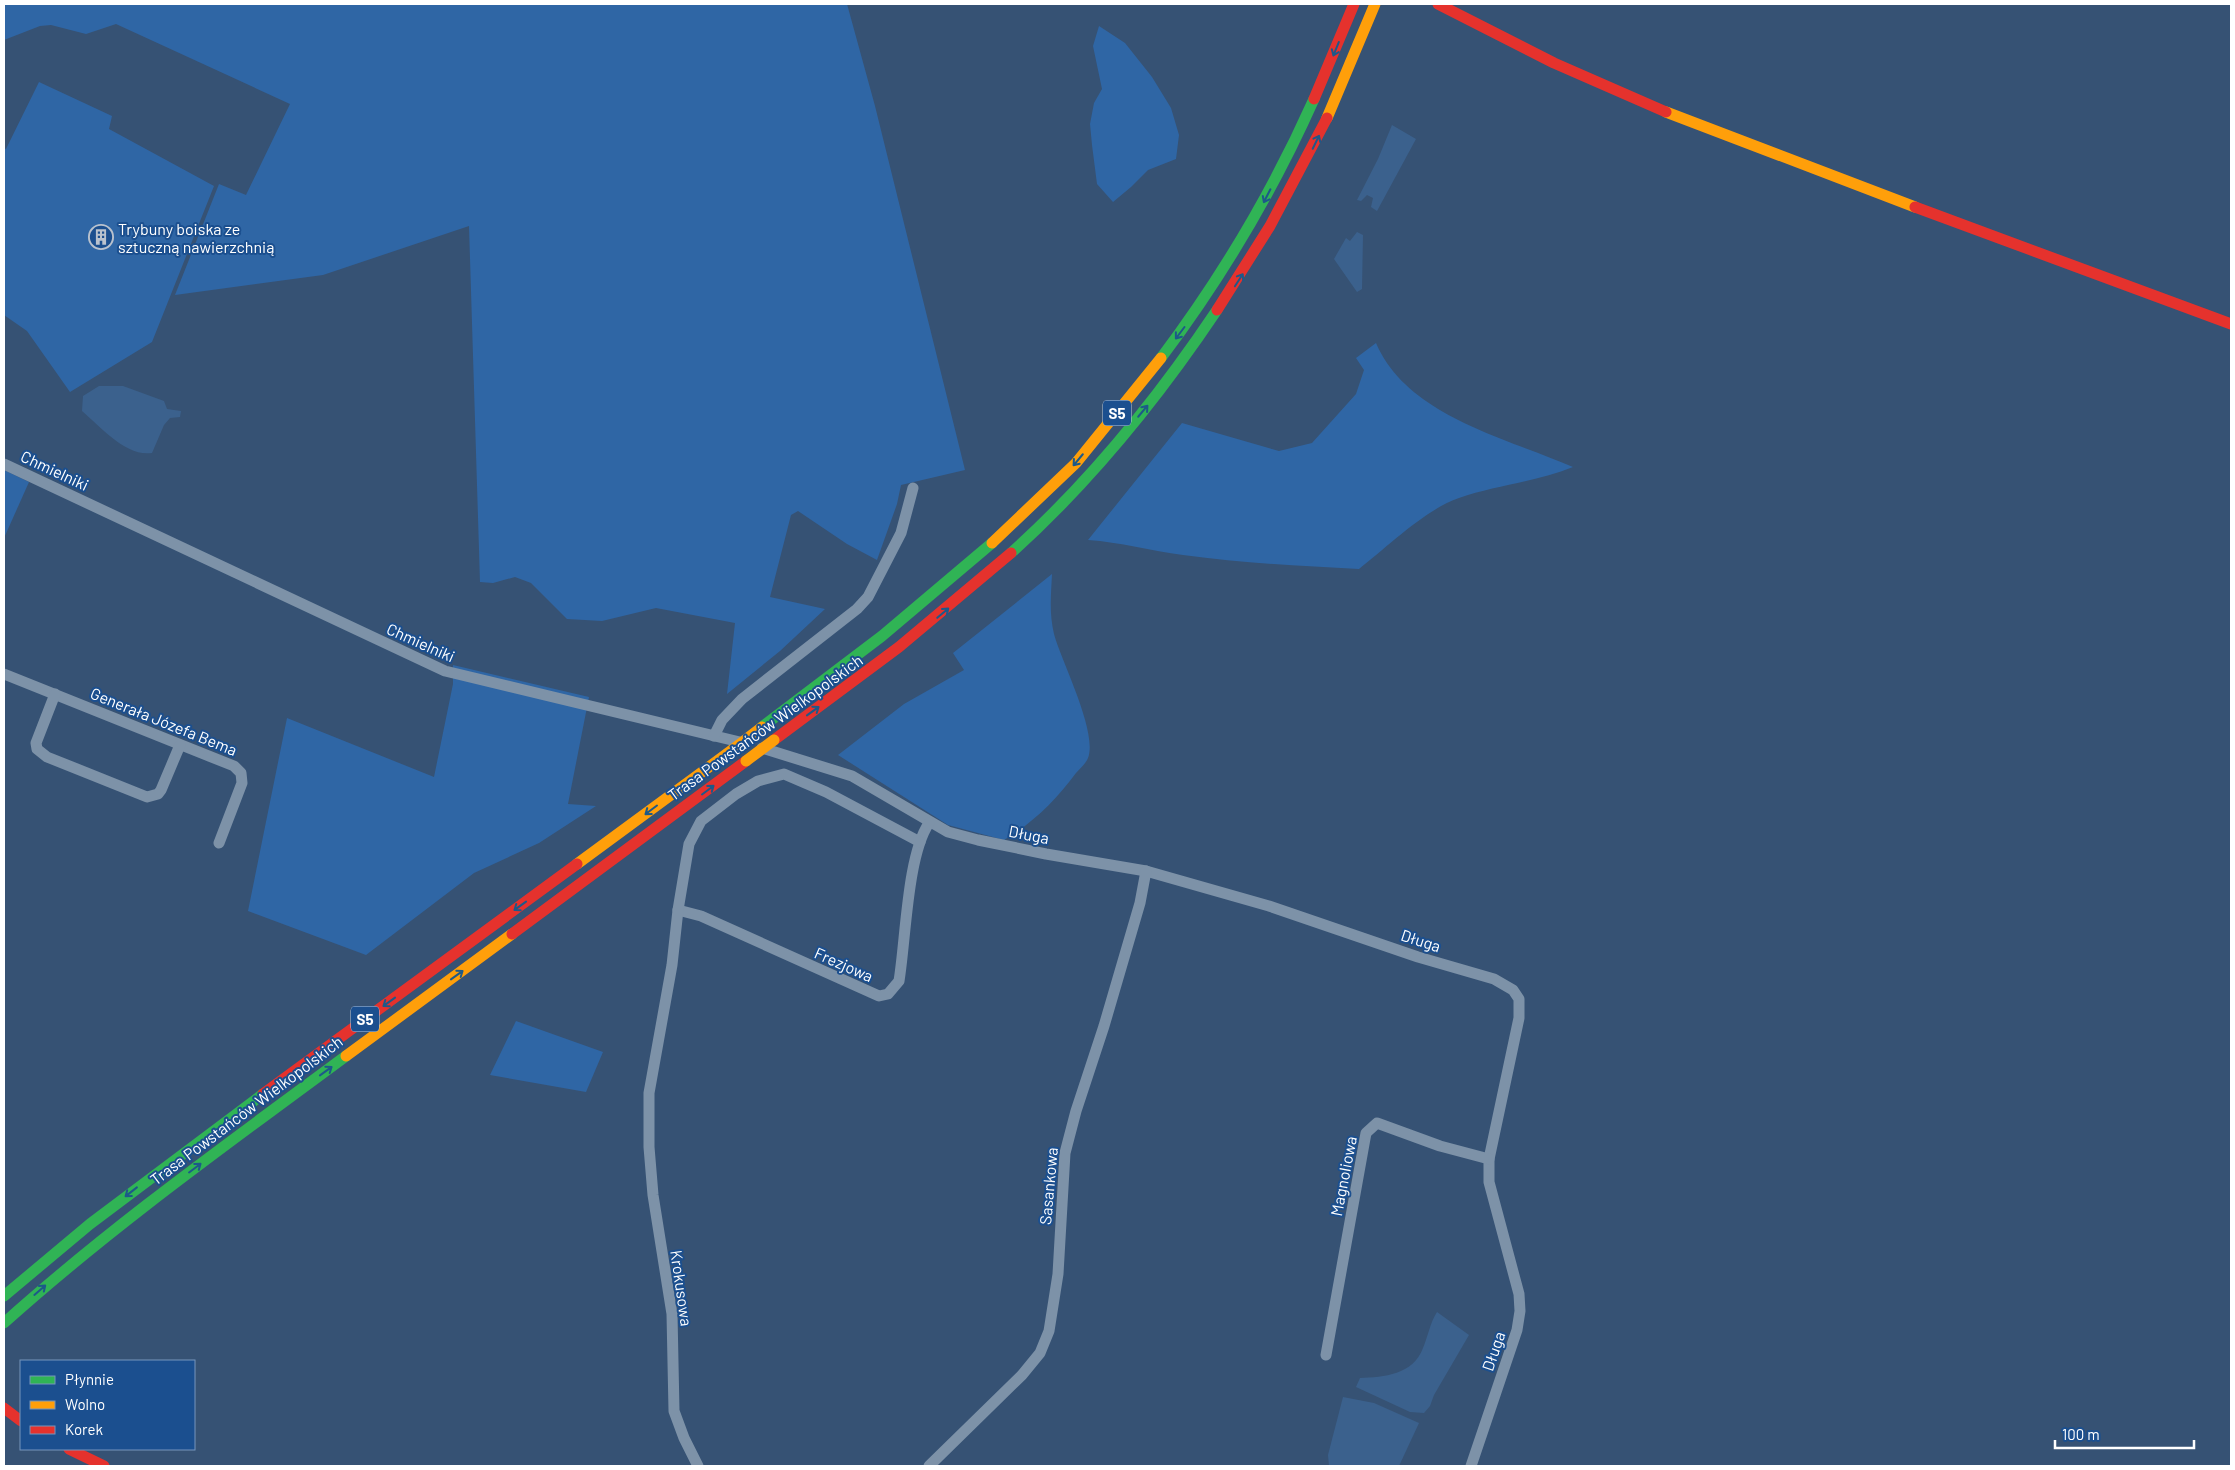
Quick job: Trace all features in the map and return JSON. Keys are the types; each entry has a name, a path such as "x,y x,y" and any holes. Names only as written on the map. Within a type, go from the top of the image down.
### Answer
{"main road":[{"name":"Trasa Powstańców Wielkopolskich","path":"4,1296 90,1224 157,1172 868,648 935,594 1019,520 1072,468 1141,385 1218,278 1259,211 1300,132 1354,4"},
{"name":"Trasa Powstańców Wielkopolskich","path":"4,1323 62,1271 158,1195 921,631 1020,546 1077,488 1160,390 1227,299 1295,186 1361,42 1375,4"},
{"path":"1438,4 1624,96 1764,151 2231,324"},
{"path":"5,1410 20,1420"},
{"path":"71,1450 104,1466"}],"street":[{"name":"Chmielniki","path":"4,464 445,671 777,752 852,776"},
{"path":"714,736 722,720 742,699 857,609 868,597 901,533 913,488"},
{"name":"Generała Józefa Bema","path":"4,674 234,766 241,773 242,783 219,843"},
{"path":"56,694 36,743 38,749 46,757 147,797 158,794 161,790 180,745"},
{"name":"Krokusowa","path":"698,1466 674,1412 672,1314 652,1196 649,1110 649,1093 672,965 678,910 689,844 701,822 736,794 758,781 784,774 826,792 920,842"},
{"name":"Długa","path":"852,776 929,823 948,832 978,840 1099,864 1146,871 1269,906 1418,957 1494,979 1513,990 1519,999 1519,1018 1489,1159 1489,1182 1519,1294 1520,1311 1513,1343 1472,1466"},
{"name":"Frezjowa","path":"678,910 701,916 879,996 888,994 899,981 913,875 920,842 929,823"},
{"name":"Sasankowa","path":"929,1466 1022,1375 1032,1364 1045,1343 1053,1312 1058,1274 1065,1153 1076,1111 1104,1026 1140,903 1146,871"},
{"name":"Magnoliowa","path":"1326,1355 1366,1133 1377,1123 1440,1146 1489,1159"}],"shaded area":[{"path":"4,4 847,4 875,106 965,470 901,485 897,504 877,560 847,544 798,511 791,515 770,597 825,609 780,651 727,694 735,623 656,608 602,621 567,619 531,583 515,577 493,583 480,582 469,226 323,275 175,295 219,184 246,195 290,104 116,24 86,34 51,25 40,26 4,40"},
{"path":"1099,26 1125,43 1152,77 1171,108 1179,135 1176,159 1148,170 1113,202 1097,184 1090,124 1094,103 1102,89 1093,46"},
{"path":"39,82 112,116 109,129 214,186 152,342 70,392 27,331 4,315 4,148 6,149"},
{"path":"1392,125 1416,139 1377,211 1371,207 1373,198 1367,195 1361,201 1357,200 1378,159"},
{"path":"1357,232 1363,235 1362,289 1357,292 1334,259 1346,238 1350,241"},
{"path":"1376,343 1391,368 1411,389 1435,407 1461,422 1573,467 1446,503 1420,519 1359,569 1227,560 1088,540 1182,423 1279,451 1312,443 1356,394 1364,370 1356,358"},
{"path":"99,386 123,386 164,401 167,409 181,411 180,417 170,418 164,425 152,453 142,453 133,450 114,440 82,411 83,396"},
{"path":"4,470 29,482 4,538"},
{"path":"1052,574 1052,626 1084,715 1090,746 1088,758 1084,764 1052,802 1034,818 1004,840 948,825 838,755 904,704 964,670 953,653"},
{"path":"453,665 589,697 568,804 596,806 539,843 474,873 366,955 248,911 287,718 434,777 453,684"},
{"path":"516,1021 603,1052 586,1092 490,1075"},
{"path":"1437,1312 1469,1335 1434,1395 1430,1406 1424,1413 1410,1412 1356,1387 1360,1378 1379,1377 1397,1373 1412,1364 1423,1348"},
{"path":"1343,1397 1374,1403 1419,1423 1399,1466 1329,1466 1328,1455"}],"traffic: fast":[{"path":"1161,358 1205,296 1245,233 1281,167 1314,99"},
{"path":"1011,553 1095,469 1171,375 1217,310"},
{"path":"762,727 882,636 992,543"},
{"path":"4,1323 129,1219 346,1056"},
{"path":"4,1296 90,1224 263,1094"}],"traffic: slow":[{"path":"1327,118 1375,4"},
{"path":"1666,112 1915,207"},
{"path":"992,543 1076,463 1161,358"},
{"path":"732,750 762,727"},
{"path":"746,761 774,740"},
{"path":"577,864 732,750"},
{"path":"346,1056 512,934"}],"traffic: jam":[{"path":"1314,99 1354,4"},
{"path":"1438,4 1554,63 1666,112"},
{"path":"1217,310 1270,226 1327,118"},
{"path":"1915,207 2231,324"},
{"path":"774,740 899,647 1011,553"},
{"path":"512,934 746,761"},
{"path":"263,1094 577,864"},
{"path":"4,1408 20,1420"},
{"path":"71,1450 104,1466"}],"place":[{"name":"Trybuny boiska ze sztuczną nawierzchnią","path":"101,237"}]}
